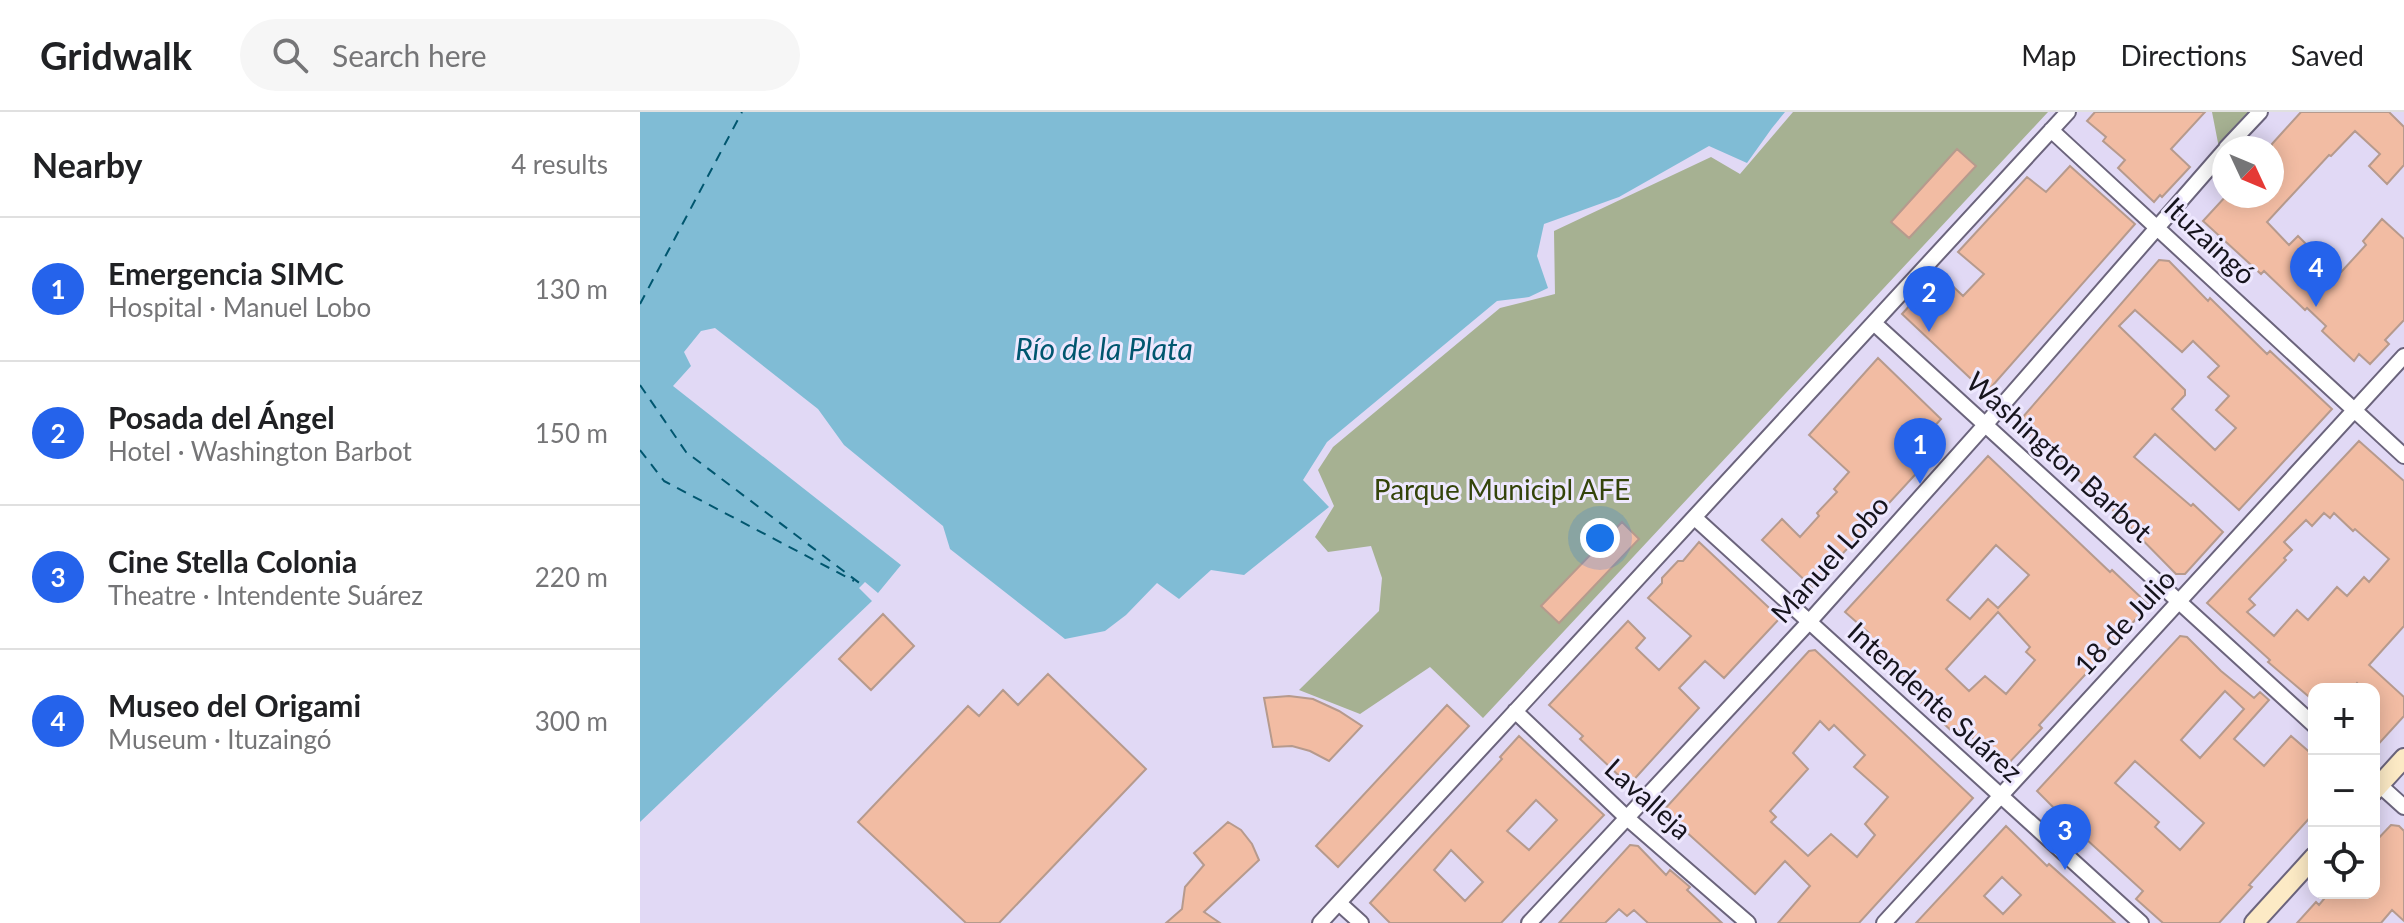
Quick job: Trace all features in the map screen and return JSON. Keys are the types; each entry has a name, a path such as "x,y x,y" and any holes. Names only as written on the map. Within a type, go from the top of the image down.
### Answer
{"street":[{"path":"1320,923 2068,112"},
{"name":"Manuel Lobo","path":"2237,136 2260,112"},
{"name":"Ituzaingó","path":"2051,130 2404,456"},
{"name":"Manuel Lobo","path":"1529,923 1809,622 2212,164"},
{"name":"Washington Barbot","path":"1875,324 2308,720"},
{"name":"18 de Julio","path":"1884,923 2404,356"},
{"name":"Intendente Suárez","path":"1695,518 2141,923"},
{"name":"Lavalleja","path":"1515,711 1627,818 1748,923"},
{"path":"2380,781 2404,758"},
{"path":"2380,788 2404,807"},
{"path":"2254,923 2308,864"},
{"path":"1339,903 1361,923"}],"green space":[{"name":"Parque Municipl AFE","path":"1793,112 2048,112 1483,718 1430,667 1360,714 1299,690 1379,611 1382,578 1371,546 1328,552 1315,537 1334,506 1318,470 1333,447 1500,308 1555,294 1554,231 1711,157 1740,174"},
{"path":"2212,112 2253,112 2230,136 2217,136"}],"water":[{"name":"Río de la Plata","path":"640,112 1785,112 1747,163 1709,146 1619,197 1544,224 1537,256 1548,288 1529,297 1497,301 1327,442 1303,480 1329,507 1244,575 1211,570 1179,599 1157,583 1126,615 1105,631 1065,639 950,549 943,526 844,445 818,409 715,328 701,331 684,352 691,366 673,386 901,565 878,593 865,582 859,588 872,601 640,822"}],"building":[{"path":"2095,112 2205,112 2171,149 2190,167 2154,202 2118,168 2125,160 2103,141 2106,137 2087,121"},
{"path":"2301,112 2389,112 2404,127 2404,165 2387,184 2369,166 2380,154 2355,131 2284,204 2284,136 2279,136"},
{"path":"1957,149 1976,166 1909,238 1891,222"},
{"path":"2070,166 2135,224 1986,393 1902,314 1939,273 1963,296 1984,274 1958,252 2027,177 2046,192"},
{"path":"2215,208 2280,208 2267,222 2289,245 2298,236 2311,249 2302,258 2331,283 2366,245 2363,241 2382,219 2404,239 2404,320 2385,340 2389,344 2370,364 2359,354 2354,361 2322,331 2326,326 2307,308 2305,310 2264,271 2261,274 2203,221"},
{"path":"2159,260 2169,261 2208,301 2210,298 2267,354 2270,351 2332,409 2239,510 2155,434 2134,457 2223,532 2185,574 2176,574 2117,514 2076,478 2071,468 2028,435 2034,430 2022,418","holes":["2135,310 2182,352 2193,341 2219,366 2208,377 2229,396 2216,410 2236,428 2215,450 2172,409 2185,395 2185,390 2119,326"]},
{"path":"1878,358 1941,419 1923,439 1932,447 1920,461 1923,466 1812,587 1762,540 1782,519 1800,537 1837,492 1834,489 1849,472 1809,435"},
{"path":"2359,441 2404,481 2404,626 2369,665 2404,697 2404,716 2380,742 2380,683 2308,683 2308,696 2268,662 2270,660 2207,603","holes":["2324,513 2330,518 2334,513 2389,559 2369,582 2364,577 2347,596 2337,587 2308,620 2297,610 2274,636 2247,612 2255,605 2249,599 2286,560 2284,558 2292,550 2284,542 2306,520 2312,526"]},
{"path":"1988,456 2149,605 2039,725 2042,728 2004,768 1962,728 1956,735 1918,700 1923,694 1864,638 1869,633 1845,612","holes":["1996,545 2029,575 1998,608 1988,599 1970,619 1947,600","1998,612 2030,647 2026,652 2035,660 2006,694 1985,676 1969,691 1946,669"]},
{"path":"1622,522 1639,539 1559,623 1541,606"},
{"path":"1699,542 1780,618 1724,678 1705,661 1679,688 1699,708 1629,785 1549,705 1628,621 1645,638 1636,648 1659,670 1691,636 1648,598 1662,583 1662,578 1678,561 1683,561"},
{"path":"883,614 914,646 871,690 839,659"},
{"path":"2180,636 2187,637 2254,698 2260,692 2269,700 2234,739 2264,766 2291,736 2308,751 2308,820 2219,923 2163,923 2136,899 2143,891 2037,791","holes":["2225,691 2244,709 2200,758 2181,740","2135,761 2204,823 2180,850 2155,827 2159,822 2115,783"]},
{"path":"1815,650 1973,798 1859,923 1778,923 1810,886 1785,861 1755,894 1663,811 1809,651","holes":["1820,721 1829,730 1834,725 1865,755 1854,767 1888,797 1865,824 1875,835 1857,857 1831,834 1808,856 1771,822 1776,817 1770,811 1808,769 1793,753"]},
{"path":"1048,674 1146,769 999,923 966,923 858,822 968,706 979,716 1003,690 1018,705"},
{"path":"1289,696 1313,699 1362,726 1329,761 1292,746 1273,747 1264,698"},
{"path":"1447,705 1469,726 1338,867 1316,846"},
{"path":"1519,736 1604,815 1501,923 1390,923 1370,903 1502,759 1500,757","holes":["1536,800 1557,820 1529,850 1507,831","1451,850 1483,882 1465,901 1434,870"]},
{"path":"1228,822 1241,830 1259,860 1204,912 1220,923 1166,923 1182,909 1185,887 1204,865 1194,853"},
{"path":"2391,825 2399,826 2404,831 2404,921 2392,910 2381,923 2297,923 2316,902 2319,905 2324,899 2380,899 2380,837"},
{"path":"2006,826 2047,866 2049,864 2115,923 1916,923","holes":["2002,877 2021,895 2003,914 1984,896"]},
{"path":"1630,845 1638,846 1666,875 1670,870 1722,923 1648,923 1634,910 1627,916 1619,909 1605,923 1559,923"}],"ferry route":[{"path":"640,304 742,112"},
{"path":"640,385 686,452 862,585"},
{"path":"640,450 664,481 854,581"}],"place":[{"name":"Museo del Origami","path":"2316,307"},
{"name":"Posada del Ángel","path":"1929,332"},
{"name":"Emergencia SIMC","path":"1920,484"},
{"name":"Cine Stella Colonia","path":"2065,870"}]}
